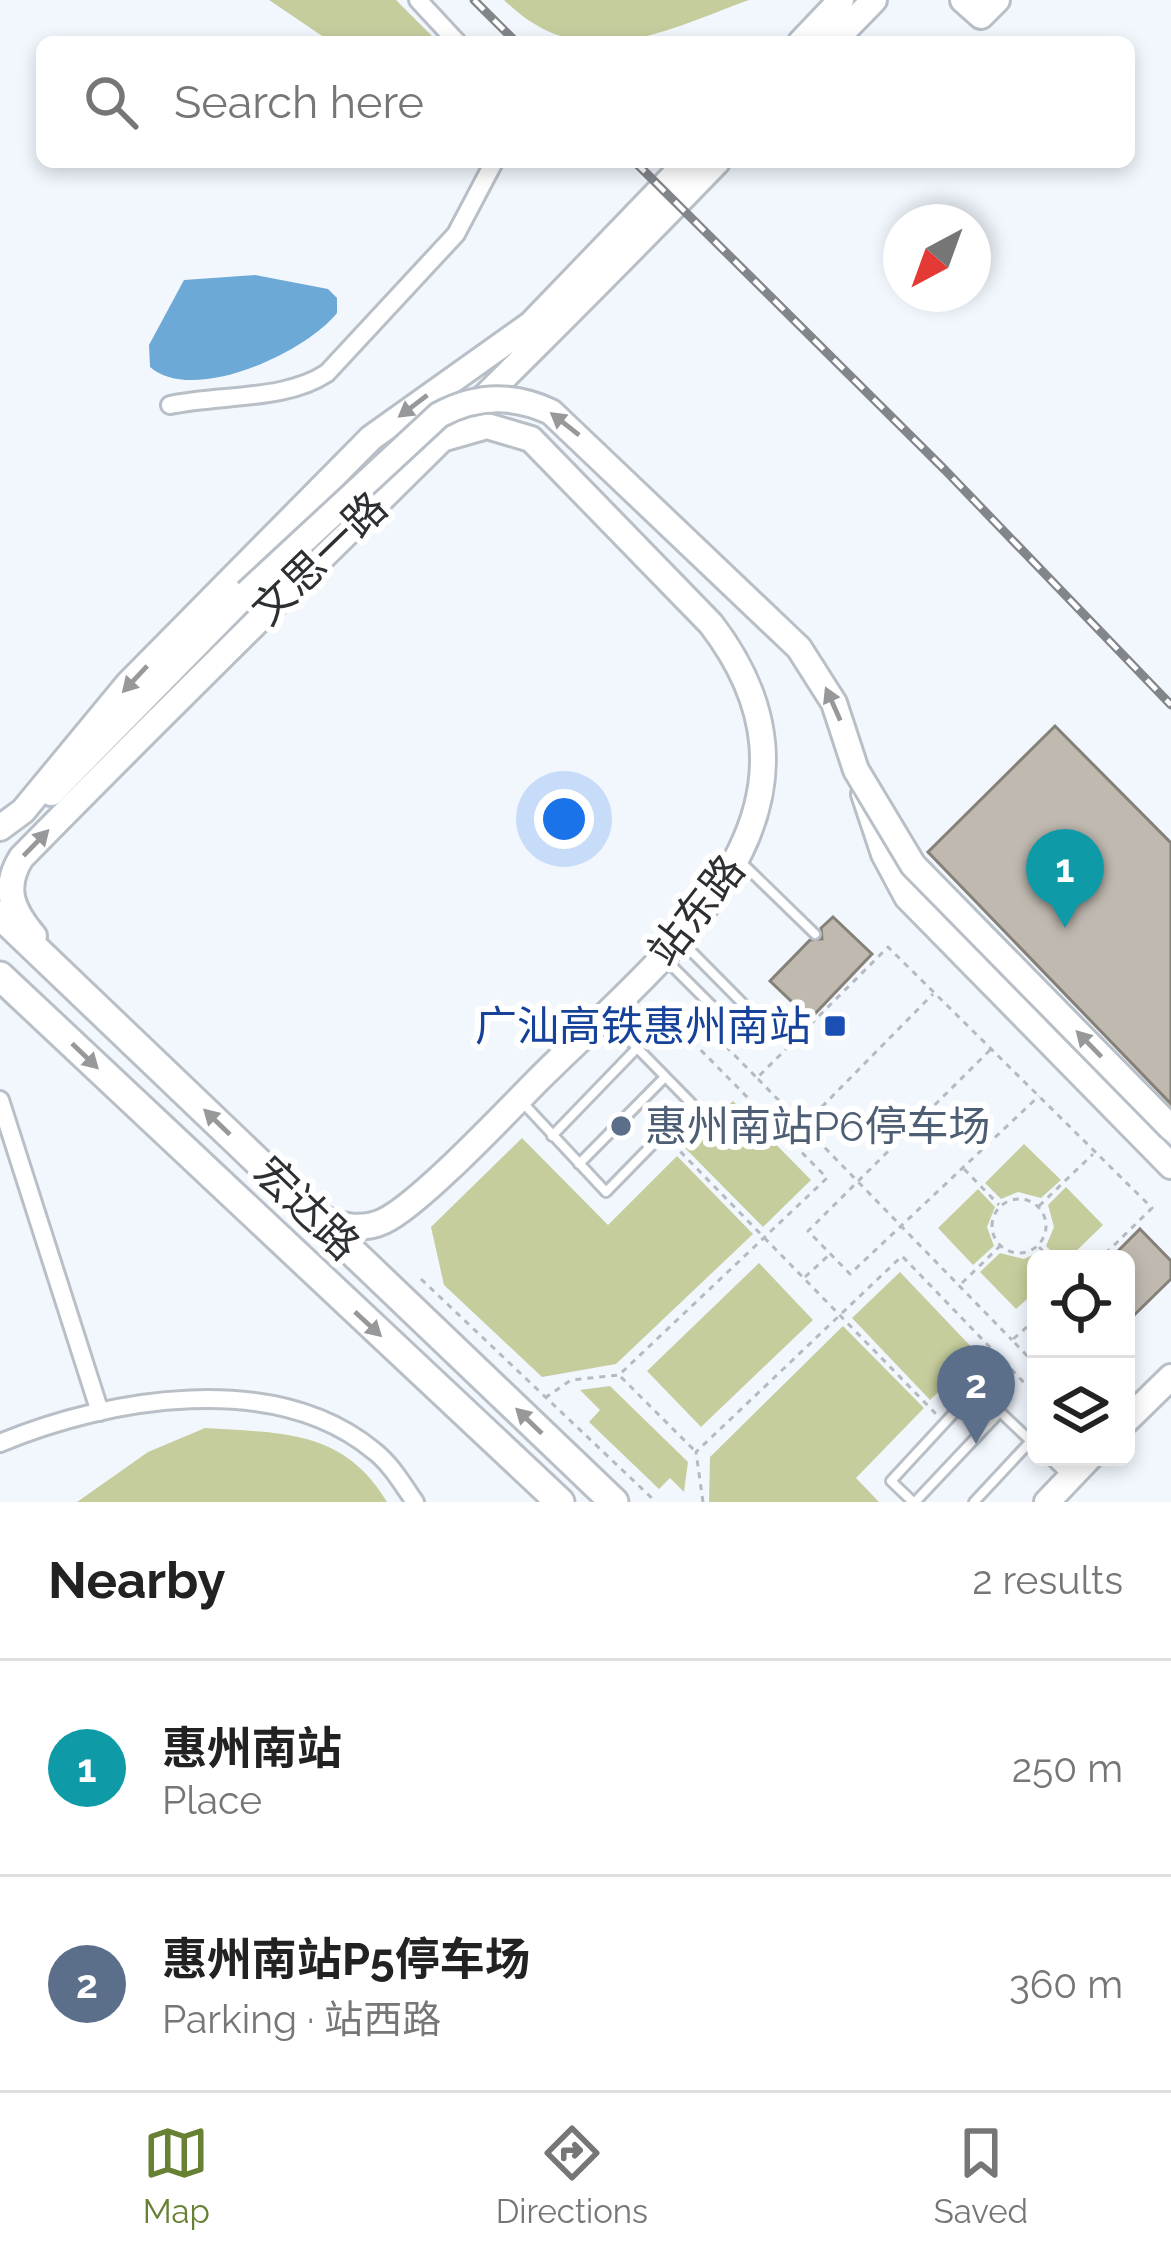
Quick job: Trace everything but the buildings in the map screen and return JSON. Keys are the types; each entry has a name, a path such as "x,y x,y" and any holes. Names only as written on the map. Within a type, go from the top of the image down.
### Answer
{"main road":[{"name":"宏达路","path":"0,915 614,1502"},
{"name":"宏达路","path":"0,976 560,1502"}],"street":[{"path":"418,0 451,36"},
{"path":"807,36 841,0"},
{"path":"839,36 874,0"},
{"path":"963,0 981,16 997,0"},
{"path":"170,404 222,394 301,390 327,373 456,234 491,168"},
{"name":"文思一路","path":"0,828 23,811 128,684 371,438 530,324 682,168"},
{"name":"文思一路","path":"64,976 14,909 11,881 21,858 711,168"},
{"path":"23,811 89,759 247,593 439,416 481,399 525,401 574,430 799,647 834,703 884,854 907,897 1171,1166"},
{"name":"站东路","path":"308,1209 352,1227 387,1220 671,949 740,861 757,813 762,752 757,712 735,655 531,439 487,426 446,438"},
{"path":"856,770 913,865 1171,1127"},
{"path":"0,1100 100,1412"},
{"path":"1135,1412 1171,1377"},
{"path":"0,1443 55,1420 238,1397 295,1412 374,1450 415,1502"},
{"path":"1047,1502 1081,1466"}],"lane":[{"path":"740,861 815,934"},
{"path":"671,949 766,1026"},
{"path":"671,949 748,1042"},
{"path":"520,1098 606,1192 692,1104 605,1014"},
{"path":"552,1136 637,1048"},
{"path":"579,1164 665,1077"},
{"path":"1000,1412 914,1502 891,1481 976,1389 1000,1412 1027,1438"},
{"path":"974,1502 1027,1450"},
{"path":"1057,1466 1070,1478"}],"path":[{"path":"757,1078 889,947 1152,1208 1109,1250"},
{"path":"803,1125 935,993"},
{"path":"545,1398 571,1380 619,1375 827,1178 682,1031 696,1016 1029,1358"},
{"path":"991,1048 808,1231 830,1254 850,1274 1039,1096"},
{"path":"663,1133 944,1423"},
{"path":"1038,1207 1095,1152"},
{"path":"964,1169 1000,1207"},
{"path":"1016,1199 1038,1207 1046,1225 1037,1245 1020,1253 1001,1245 992,1223 1000,1207 1016,1199"},
{"path":"960,1284 1001,1245"},
{"path":"1037,1245 1042,1250"},
{"path":"805,1277 830,1254"},
{"path":"697,1453 902,1256 1027,1386"},
{"path":"421,1279 656,1502"},
{"path":"1012,1340 1027,1326"},
{"path":"619,1375 697,1453 703,1502"}],"green space":[{"path":"269,0 396,0 432,36 322,36"},
{"path":"504,0 749,0 644,36 561,36 533,23"},
{"path":"733,1101 811,1180 763,1227 685,1148"},
{"path":"522,1138 608,1225 677,1156 753,1234 616,1364 542,1377 444,1285 431,1227"},
{"path":"1024,1144 1061,1180 1041,1198 1018,1192 1001,1199 985,1183"},
{"path":"1066,1187 1103,1225 1077,1250 1050,1250 1046,1246 1054,1227 1048,1205"},
{"path":"978,1189 995,1207 987,1227 994,1246 973,1265 938,1228"},
{"path":"1000,1253 1024,1259 1027,1299 1016,1309 980,1272"},
{"path":"759,1263 813,1320 701,1427 647,1371"},
{"path":"900,1272 978,1354 930,1400 852,1318"},
{"path":"843,1326 924,1408 856,1478 879,1502 709,1502 710,1457"},
{"path":"610,1386 688,1462 684,1492 670,1478 659,1489 589,1422 600,1410 580,1390"},
{"path":"205,1428 284,1434 330,1448 370,1478 387,1502 77,1502 148,1452"}],"water":[{"path":"255,275 328,289 337,298 337,313 301,343 248,369 193,380 169,377 150,367 149,345 184,280"}],"railway":[{"path":"474,0 510,36"},
{"path":"641,168 945,470 1171,705"}],"place":[{"name":"惠州南站","path":"1065,928"},
{"name":"广汕高铁惠州南站","path":"835,1026"},
{"name":"惠州南站P6停车场","path":"621,1126"},
{"name":"惠州南站P5停车场","path":"976,1444"}]}
